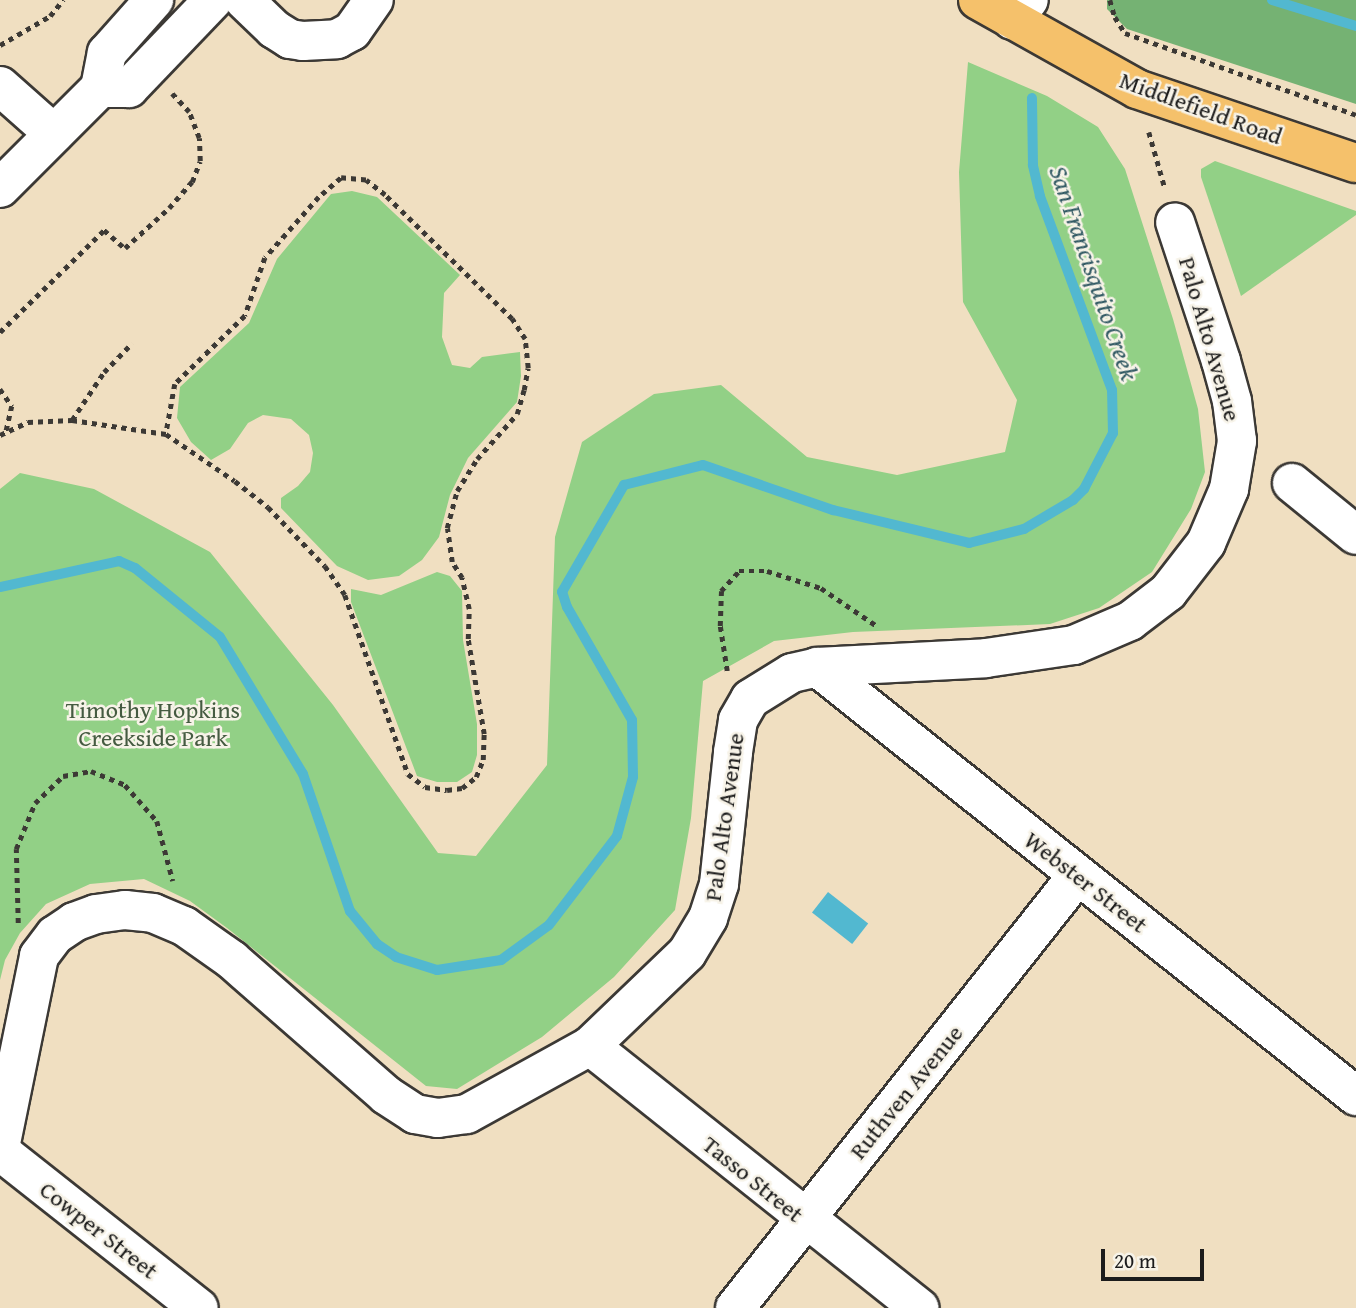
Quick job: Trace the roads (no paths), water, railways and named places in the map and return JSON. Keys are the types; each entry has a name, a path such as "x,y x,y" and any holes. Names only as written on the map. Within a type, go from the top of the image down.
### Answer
{"main road":[{"name":"Middlefield Road","path":"978,0 1020,10 1137,89 1356,163"}],"street":[{"path":"0,188 100,88 107,53 154,0"},
{"path":"100,88 129,88 214,0"},
{"path":"244,0 274,29 290,38 303,41 337,38 352,31 374,0"},
{"path":"0,86 54,134"},
{"name":"Palo Alto Avenue","path":"0,1150 32,981 40,956 55,935 75,922 96,914 125,910 153,913 184,926 232,960 386,1095 415,1114 438,1118 467,1114 590,1046 687,953 708,918 719,884 738,720 750,698 772,683 817,667 986,658 1074,645 1130,621 1168,592 1206,543 1229,489 1237,441 1230,391 1175,222"},
{"path":"1292,484 1356,535"},
{"name":"Webster Street","path":"817,667 1356,1096"},
{"name":"Ruthven Avenue","path":"735,1308 1077,876"},
{"name":"Tasso Street","path":"590,1046 919,1308"},
{"name":"Cowper Street","path":"0,1150 199,1308"}],"water":[{"path":"828,892 868,923 852,944 812,912"}],"waterway":[{"name":"San Francisquito Creek","path":"1272,0 1356,26"},
{"name":"San Francisquito Creek","path":"0,587 119,561 135,568 220,637 303,774 350,911 377,944 396,957 437,970 501,960 549,925 617,836 633,777 632,720 567,607 562,592 624,485 703,465 833,510 969,543 1024,529 1073,500 1084,489 1113,433 1112,390 1040,196 1033,165 1032,98"}],"park label":[{"name":"Timothy Hopkins Creekside Park","path":"153,724"}]}
